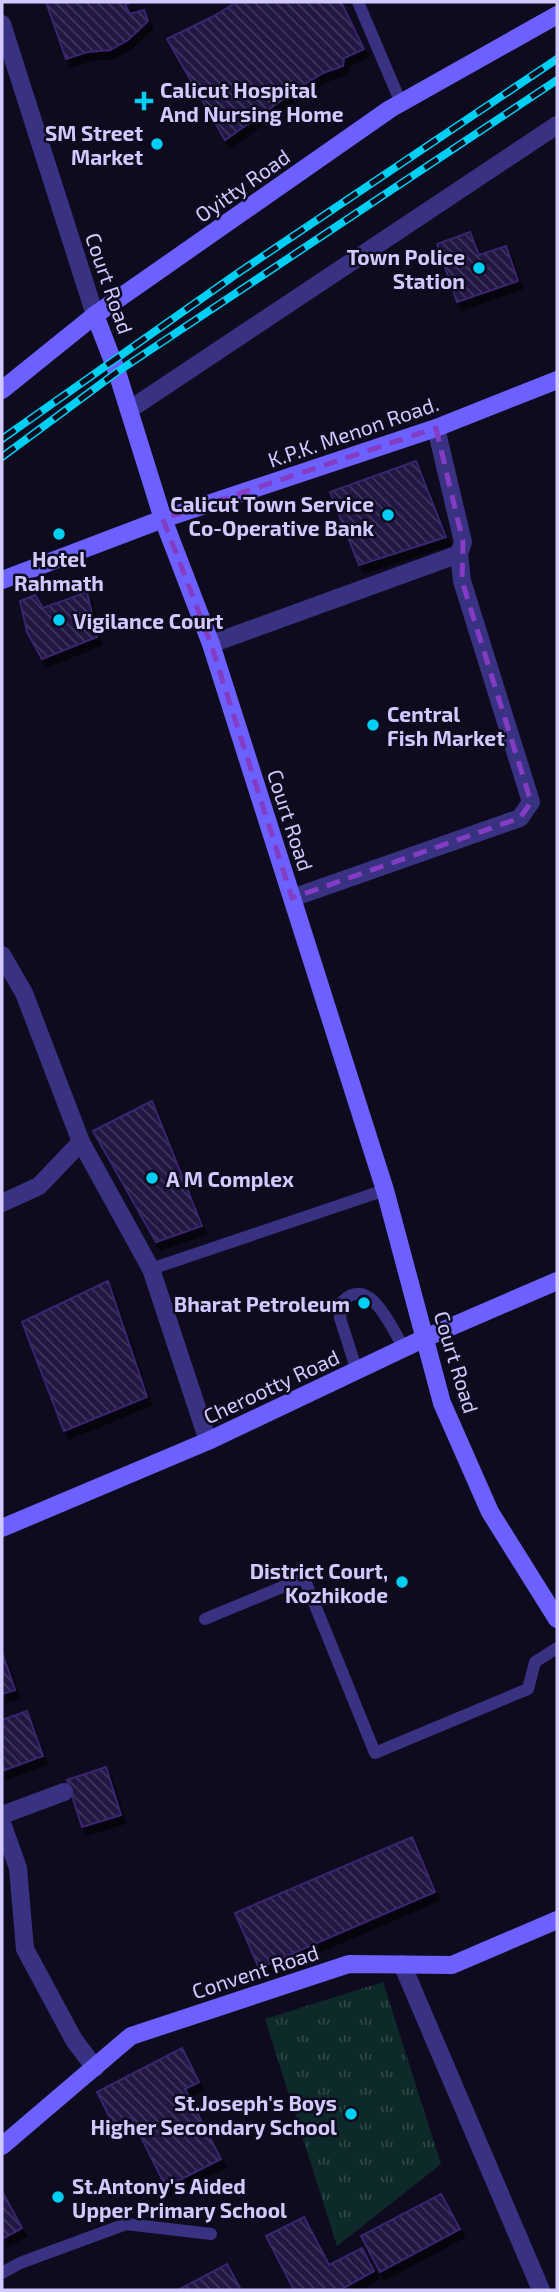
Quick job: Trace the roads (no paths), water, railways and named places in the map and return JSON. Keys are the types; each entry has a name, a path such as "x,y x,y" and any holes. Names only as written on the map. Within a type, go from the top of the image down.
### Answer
{"main road":[{"name":"Oyitty Road","path":"2,390 95,315 401,103 557,15"},
{"name":"Court Road","path":"95,315 129,410 163,519 211,644 385,1190 442,1403 490,1512 557,1619"},
{"name":"K.P.K. Menon Road.","path":"2,580 163,519 436,428 557,380"},
{"name":"Cherootty Road","path":"2,1528 208,1441 425,1338 557,1282"},
{"name":"Convent Road","path":"2,2146 131,2036 349,1964 452,1965 557,1920"}],"street":[{"name":"Court Road","path":"2,24 95,315"},
{"path":"129,410 557,125"},
{"path":"292,898 520,818 530,802 462,581 459,554 463,542 436,428"},
{"path":"211,644 459,554"},
{"path":"2,955 24,993 81,1142 151,1269 208,1441"},
{"path":"2,1203 39,1186 81,1142"},
{"path":"2,1815 64,1792"},
{"path":"2,1824 18,1868 25,1949 74,2040 95,2068"},
{"path":"402,1964 541,2290"}],"lane":[{"path":"358,2 401,103"},
{"path":"151,1269 385,1190"},
{"path":"357,1371 340,1318 342,1302 355,1293 362,1293 374,1301 404,1348"},
{"path":"205,1619 304,1578 374,1753 528,1689 535,1662 557,1648"},
{"path":"2,2273 20,2263 126,2224 211,2234"}],"railway":[{"path":"2,439 235,275 557,59"},
{"path":"2,457 117,372 557,80"}],"place":[{"name":"Calicut Hospital And Nursing Home","path":"144,101"},
{"name":"SM Street Market","path":"157,144"},
{"name":"Town Police Station","path":"479,268"},
{"name":"Calicut Town Service Co-Operative Bank","path":"388,515"},
{"name":"Hotel Rahmath","path":"59,534"},
{"name":"Vigilance Court","path":"59,620"},
{"name":"Central Fish Market","path":"373,725"},
{"name":"A M Complex","path":"152,1178"},
{"name":"Bharat Petroleum","path":"364,1303"},
{"name":"District Court, Kozhikode","path":"402,1582"},
{"name":"St.Joseph's Boys Higher Secondary School","path":"351,2114"},
{"name":"St.Antony's Aided Upper Primary School","path":"58,2197"}]}
